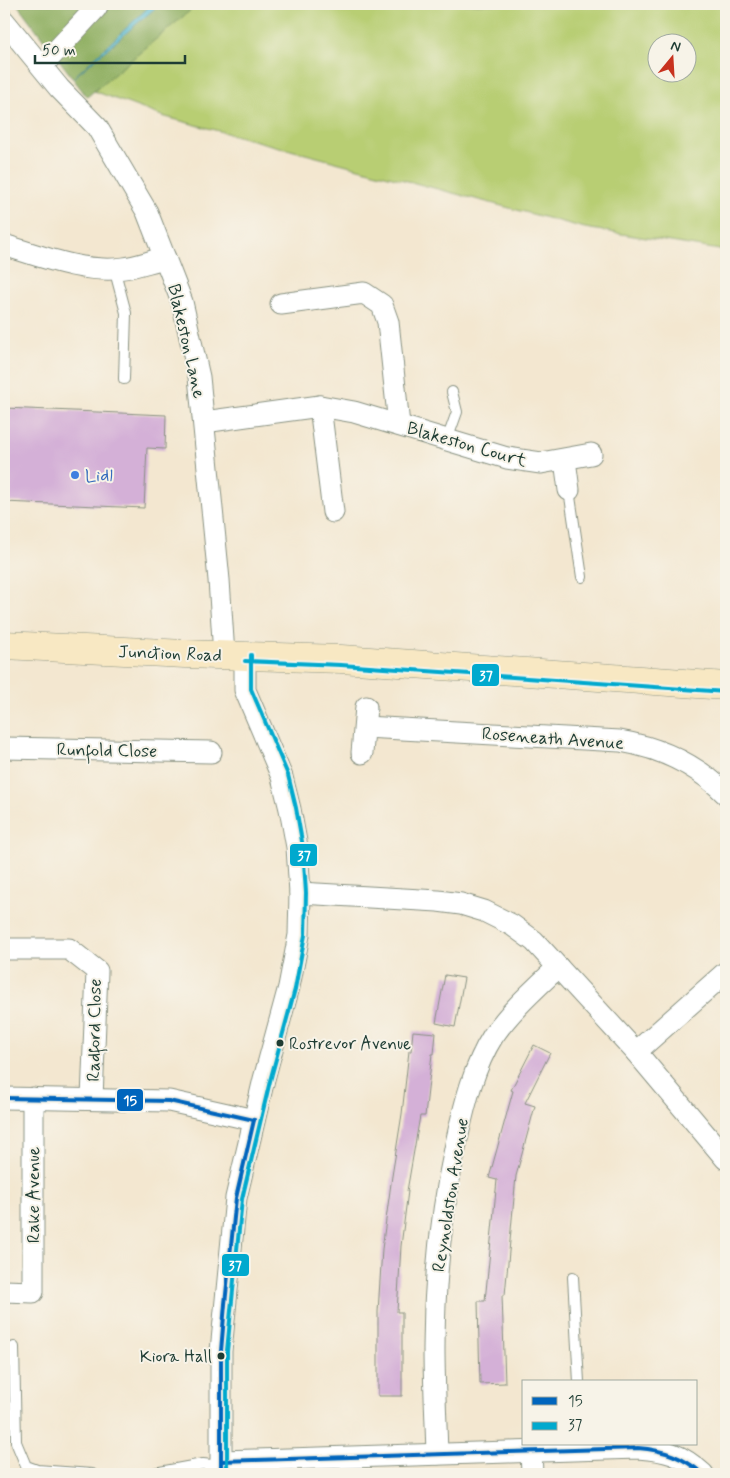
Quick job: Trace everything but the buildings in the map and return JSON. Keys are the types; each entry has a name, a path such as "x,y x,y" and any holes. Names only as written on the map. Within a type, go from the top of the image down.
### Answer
{"main road":[{"name":"Junction Road","path":"4,645 341,659 726,686"}],"street":[{"path":"42,66 98,4"},
{"name":"Blakeston Lane","path":"4,21 59,88 97,127 147,212 182,302 199,377 234,655 245,690 282,777 297,848 300,893 299,935 236,1198 221,1351 221,1467"},
{"path":"4,245 60,262 100,269 123,268 164,258"},
{"name":"Blakeston Court","path":"281,304 364,293 382,305 388,322 398,425"},
{"path":"320,406 333,512"},
{"name":"Blakeston Court","path":"204,422 320,406 354,412 506,458 541,464 591,454"},
{"path":"565,460 569,490"},
{"name":"Roseneath Avenue","path":"362,753 365,717 620,742 641,745 660,751 694,768 726,794"},
{"name":"Runfold Close","path":"4,748 211,752"},
{"path":"300,893 461,904 484,910 512,924 534,941 636,1052 726,1159"},
{"name":"Radford Close","path":"4,949 69,949 97,971 92,1100"},
{"name":"Reynoldston Avenue","path":"437,1454 434,1347 436,1289 440,1237 450,1174 463,1112 479,1062 494,1036 513,1011 558,967"},
{"path":"636,1052 726,972"},
{"path":"4,1098 169,1101 254,1120"},
{"name":"Rake Avenue","path":"4,1291 33,1292 33,1098"},
{"path":"221,1467 582,1447 663,1450 680,1457 703,1474"},
{"path":"532,1451 532,1474"}],"lane":[{"path":"114,268 126,313 124,379"},
{"path":"447,440 456,412 452,392"},
{"path":"569,490 582,577"},
{"path":"573,1276 579,1380"},
{"path":"14,1347 16,1442 26,1466 37,1470 92,1474"},
{"path":"4,1365 15,1366"},
{"path":"149,1474 203,1464 221,1467"}],"green space":[{"path":"17,4 198,4 87,97"},
{"path":"170,4 726,4 726,251 585,228 162,116 83,87"}],"water":[{"path":"152,4 160,4 73,78"}],"transit line":[{"name":"37","path":"227,1474 227,1351 242,1199 270,1081 295,989 305,935 306,893 303,847 296,808 288,775 251,689 251,655"},
{"name":"37","path":"245,661 341,665 726,692"},
{"name":"15","path":"4,1098 169,1101 254,1120"},
{"name":"15","path":"221,1474 221,1351 225,1304 236,1198 254,1120"},
{"name":"15","path":"221,1461 638,1448 673,1455 703,1474"}],"place":[{"name":"Lidl","path":"75,475"},
{"name":"Rostrevor Avenue","path":"280,1043"},
{"name":"Kiora Hall","path":"221,1356"}]}
